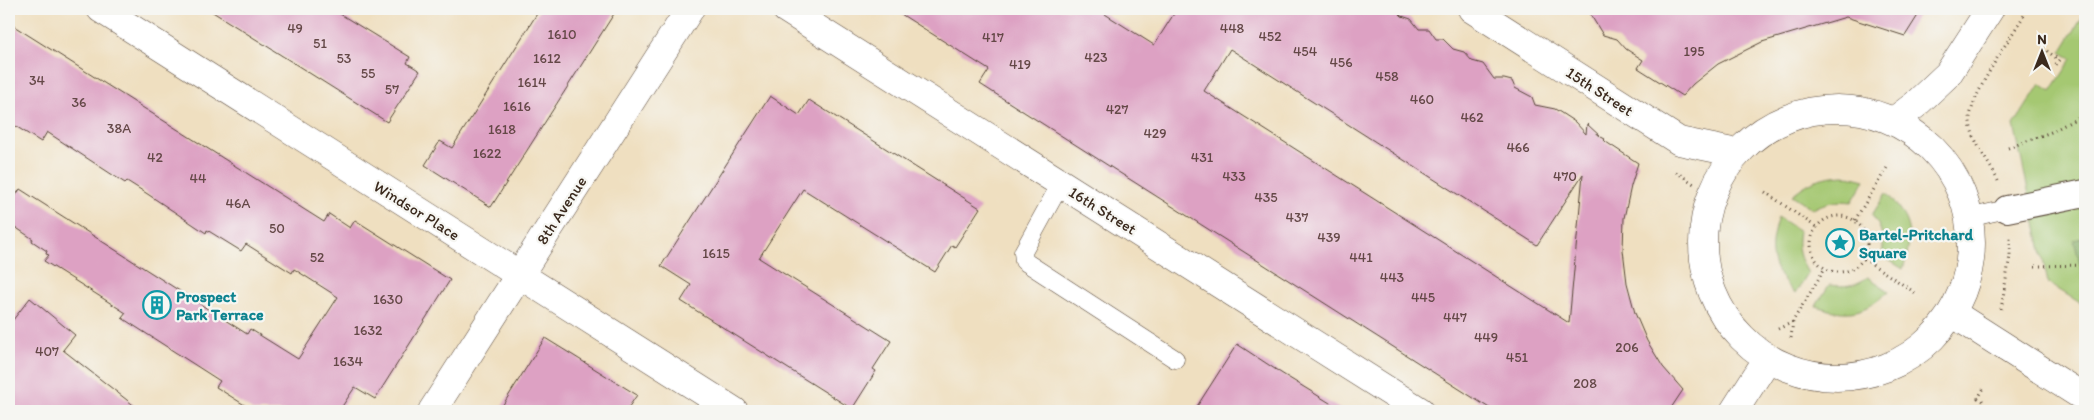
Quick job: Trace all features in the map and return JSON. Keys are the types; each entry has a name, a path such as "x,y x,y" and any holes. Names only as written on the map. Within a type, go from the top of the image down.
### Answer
{"street":[{"name":"Windsor Place","path":"101,9 734,411"},
{"name":"8th Avenue","path":"432,411 690,9"},
{"name":"16th Street","path":"786,9 1420,411"},
{"name":"15th Street","path":"1472,9 1679,141 1737,153"},
{"path":"1894,121 1915,105 1948,74 1990,9"},
{"path":"1825,109 1848,109 1894,121 1924,141 1940,156 1953,174 1962,195 1968,218 1971,243 1969,268 1962,294 1952,313 1936,333 1920,349 1900,361 1879,370 1856,376 1832,377 1791,369 1768,358 1749,344 1723,315 1713,296 1706,276 1703,255 1704,226 1713,187 1737,153 1760,133 1780,121 1825,109"},
{"path":"2007,209 2085,193"},
{"path":"1952,313 2085,398"},
{"path":"1734,411 1768,358"}],"lane":[{"path":"1061,183 1023,252 1024,261 1175,358"},
{"path":"1968,218 2007,209"}],"path":[{"path":"1971,108 1978,92 2028,9"},
{"path":"2042,48 2059,60 2056,65"},
{"path":"2008,148 2051,132 2085,114"},
{"path":"1855,220 1888,166"},
{"path":"1674,170 1694,184"},
{"path":"1765,192 1816,227"},
{"path":"1847,216 1855,220 1862,226 1868,242 1864,259 1850,270 1833,272 1825,268 1813,254 1811,245 1816,227 1830,217 1847,216"},
{"path":"1864,259 1917,294"},
{"path":"2035,266 2085,265"},
{"path":"1791,338 1793,322 1825,268"},
{"path":"1778,330 1793,322"},
{"path":"1983,401 1978,398 1984,388"}],"green space":[{"path":"2085,13 2085,306 2048,283 2014,125 2040,84 2051,91 2072,59 2061,52"},
{"path":"1845,175 1865,180 1852,202 1832,202 1813,209 1792,195 1817,180 1830,176"},
{"path":"1886,193 1901,211 1908,228 1909,246 1903,269 1882,256 1882,234 1872,215"},
{"path":"1778,217 1799,231 1799,253 1808,273 1795,294 1780,276 1773,258 1772,240"},
{"path":"2085,237 2085,286 2074,240"},
{"path":"1868,277 1889,291 1871,305 1863,309 1847,312 1838,312 1816,306 1829,285 1849,285"}],"building":[{"path":"208,9 332,9 410,57 407,63 420,71 387,122"},
{"path":"540,9 617,9 491,207 425,165 440,141 452,148"},
{"path":"893,9 1097,9 1154,45 1177,9 1395,9 1402,16 1411,19 1419,29 1429,29 1436,39 1443,39 1453,49 1464,52 1472,61 1483,64 1494,79 1512,81 1515,88 1532,97 1535,105 1555,109 1575,122 1586,134 1587,124 1606,142 1638,163 1624,218 1623,250 1627,283 1635,313 1647,341 1663,367 1683,390 1669,411 1494,411 980,84 989,70","holes":["1230,49 1537,245 1583,174 1569,323 1204,91"]},
{"path":"1587,9 1922,9 1905,36 1846,17 1762,42 1718,64 1693,84 1682,96 1638,68 1643,60 1626,49 1617,39 1603,35"},
{"path":"9,23 324,222 329,214 350,228 355,220 450,280 375,399 355,387 339,411 254,411 216,387 220,381 122,318 126,313 44,261 49,255 46,254 47,251 9,223 9,206 20,189 247,334 250,329 298,359 338,297 294,269 292,273 246,244 241,251 207,230 206,233 146,193 127,181 125,183 47,132 41,142 9,122"},
{"path":"770,96 799,115 809,100 980,208 955,247 952,245 935,272 803,189 759,258 891,341 873,369 876,371 852,409 681,301 691,285 661,266"},
{"path":"30,298 75,335 63,350 141,411 9,411 9,325"},
{"path":"545,338 637,395 626,411 499,411"},
{"path":"1237,344 1281,373 1343,411 1194,411"}],"place":[{"name":"Bartel-Pritchard Square","path":"1840,243"},
{"name":"Prospect Park Terrace","path":"157,305"}]}
